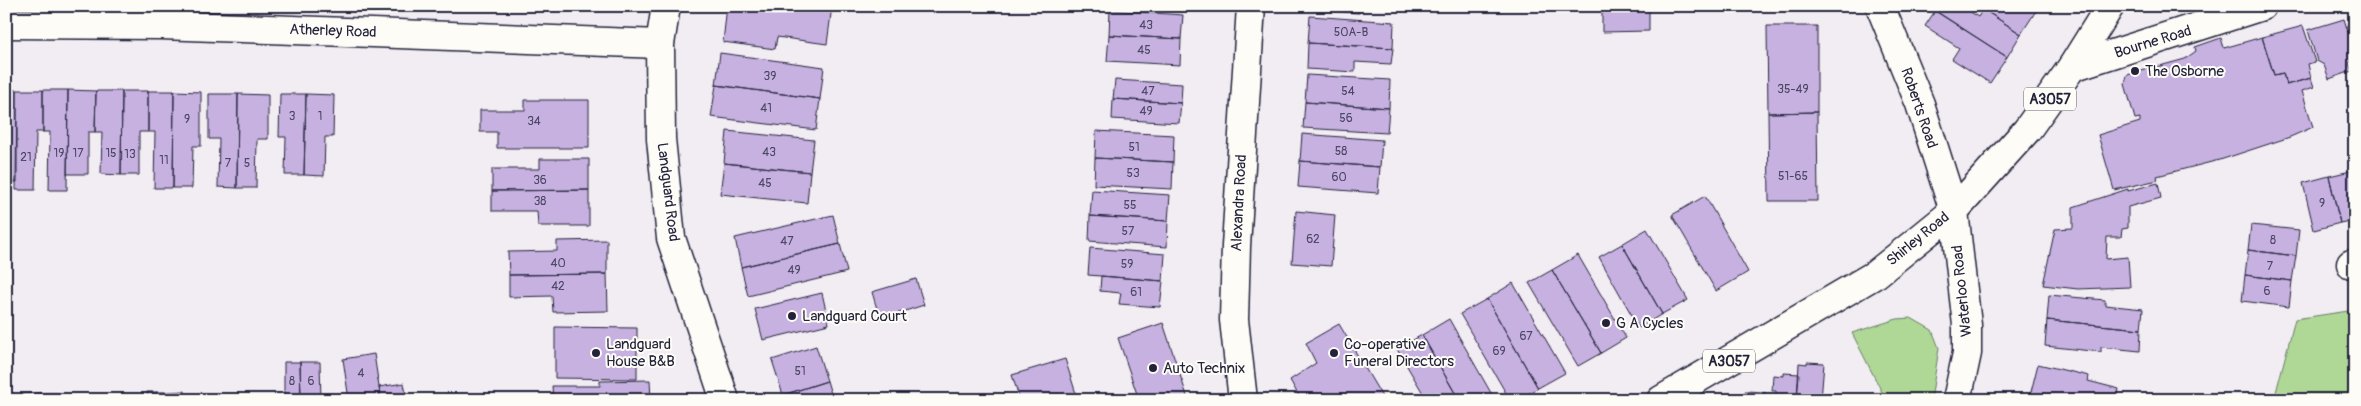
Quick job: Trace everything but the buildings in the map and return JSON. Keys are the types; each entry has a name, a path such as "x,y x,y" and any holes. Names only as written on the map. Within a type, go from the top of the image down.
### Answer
{"street":[{"name":"Landguard Road","path":"666,6 660,44 661,139 671,238 725,400"},
{"name":"Alexandra Road","path":"1243,400 1234,320 1236,246 1251,6"},
{"name":"Roberts Road","path":"1880,6 1920,104 1954,211"},
{"name":"Shirley Road","path":"1661,400 1871,277 1954,211 2027,130 2072,68 2110,6"},
{"name":"Bourne Road","path":"2072,68 2262,6"},
{"name":"Atherley Road","path":"6,24 161,25 660,44"},
{"name":"Waterloo Road","path":"1954,211 1967,324 1967,352 1957,400"}],"green space":[{"path":"2355,310 2355,400 2274,400 2295,319"},
{"path":"1911,318 1932,330 1939,348 1931,400 1886,400 1852,333 1897,319"}],"place":[{"name":"The Osborne","path":"2135,71"},
{"name":"Landguard Court","path":"792,316"},
{"name":"G A Cycles","path":"1606,323"},
{"name":"Landguard House B&B","path":"596,353"},
{"name":"Co-operative Funeral Directors","path":"1334,353"},
{"name":"Auto Technix","path":"1153,368"}]}
